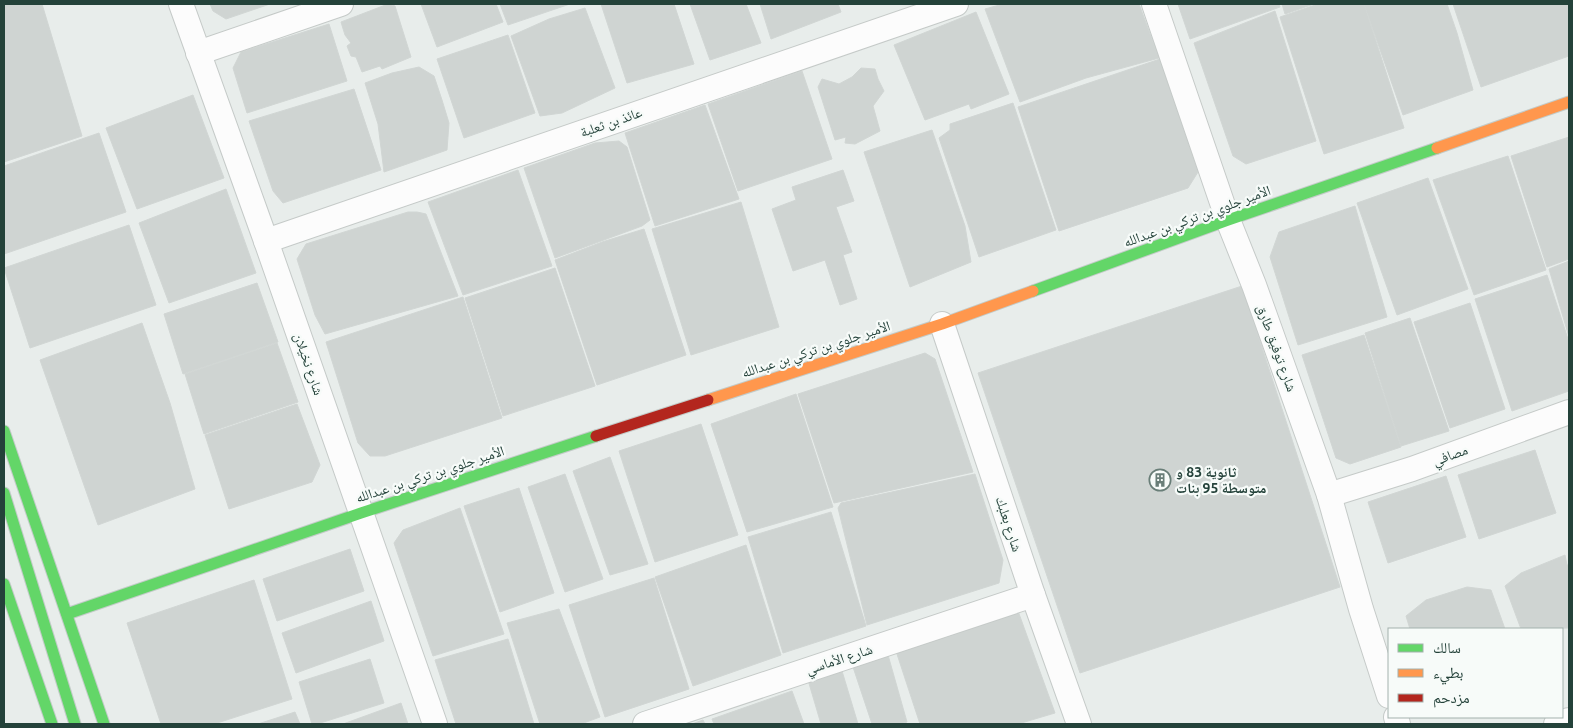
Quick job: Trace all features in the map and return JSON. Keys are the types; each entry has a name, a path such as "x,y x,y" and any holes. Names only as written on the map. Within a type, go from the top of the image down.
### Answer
{"street":[{"name":"شارع نخيلان","path":"182,4 435,724"},
{"path":"198,53 341,4"},
{"name":"عائذ بن ثعلبة","path":"266,241 956,4"},
{"name":"شارع توفيق طارق","path":"1154,4 1228,220 1254,285 1329,495 1361,609 1388,693"},
{"name":"الأمير جلوي بن تركي بن عبدالله","path":"68,614 361,512 942,324 1228,220 1569,102"},
{"name":"شارع بعلبك","path":"942,324 1033,595 1079,724"},
{"name":"مصافي","path":"1329,495 1412,469 1569,412"},
{"path":"4,431 104,724"},
{"path":"4,493 75,724"},
{"path":"4,584 52,724"},
{"name":"شارع الأماسي","path":"645,724 1033,595"},
{"path":"1556,724 1569,720"}],"building":[{"path":"4,4 42,4 82,136 4,162"},
{"path":"210,4 270,4 226,19 213,11"},
{"path":"388,4 395,6 411,57 382,69 380,66 362,72 356,57 351,56 347,46 351,43 345,35 341,22"},
{"path":"421,4 496,4 503,22 437,47"},
{"path":"500,4 570,4 508,25"},
{"path":"601,4 674,4 694,64 627,83"},
{"path":"690,4 746,4 761,43 710,60"},
{"path":"760,4 838,4 841,12 771,39"},
{"path":"1003,4 1139,4 1159,58 1086,78 1020,102 985,9"},
{"path":"1178,4 1279,4 1280,7 1190,39"},
{"path":"1282,4 1314,4 1285,14"},
{"path":"1318,4 1364,4 1404,128 1324,154 1280,17"},
{"path":"1364,4 1447,4 1473,90 1403,115"},
{"path":"1453,4 1569,4 1569,56 1481,87"},
{"path":"585,8 615,88 562,113 540,116 511,36 549,19"},
{"path":"1275,11 1316,141 1246,164 1233,156 1194,43"},
{"path":"976,12 1009,94 971,109 969,104 925,120 894,45"},
{"path":"329,24 347,81 247,113 233,68 241,52"},
{"path":"508,35 535,113 464,138 437,59"},
{"path":"1160,59 1198,172 1188,188 1059,231 1018,107"},
{"path":"419,67 434,76 449,123 447,150 384,172 378,124 365,83 392,73"},
{"path":"861,68 875,69 884,91 873,106 880,131 855,144 845,143 846,137 835,140 818,87 822,79 839,84 852,77"},
{"path":"802,71 832,159 738,191 708,104"},
{"path":"354,89 381,170 283,203 273,191 249,121"},
{"path":"193,95 224,178 137,209 106,128"},
{"path":"1013,103 1056,230 979,257 939,138 950,130 950,124"},
{"path":"705,105 739,199 655,226 625,133"},
{"path":"932,130 965,226 971,262 910,287 864,152"},
{"path":"99,133 126,212 4,254 4,166"},
{"path":"1569,137 1569,259 1547,267 1511,156"},
{"path":"619,141 627,147 650,220 642,226 555,258 524,168 595,143"},
{"path":"1508,156 1546,270 1474,295 1433,180"},
{"path":"518,170 552,266 463,295 428,202"},
{"path":"843,170 854,201 836,207 852,252 843,255 857,299 840,305 825,260 793,271 772,209 796,200 792,187"},
{"path":"1428,178 1468,289 1397,315 1357,203"},
{"path":"226,189 256,273 169,303 139,223"},
{"path":"741,202 779,327 691,355 652,229"},
{"path":"1355,206 1387,317 1298,345 1270,257 1279,232"},
{"path":"408,212 426,214 458,296 325,334 315,315 297,259 306,244"},
{"path":"129,225 156,305 30,348 4,268"},
{"path":"644,229 686,355 597,385 555,260 602,242"},
{"path":"1569,261 1569,337 1549,269"},
{"path":"555,268 595,386 503,416 465,298"},
{"path":"1547,275 1569,342 1569,391 1512,411 1475,299"},
{"path":"257,283 278,342 183,374 164,314"},
{"name":"ثانوية 83 و متوسطة 95 بنات","path":"1242,286 1340,587 1080,673 978,373"},
{"path":"463,297 502,418 385,456 370,456 358,443 326,342"},
{"path":"1470,303 1505,409 1450,428 1414,322"},
{"path":"1410,318 1449,431 1401,446 1365,333"},
{"path":"142,323 170,403 195,489 98,525 40,360"},
{"path":"1364,335 1401,447 1350,464 1336,458 1302,355"},
{"path":"277,343 298,402 204,434 185,374"},
{"path":"925,353 935,359 973,472 834,503 798,394"},
{"path":"796,394 833,507 747,532 711,424"},
{"path":"297,404 320,465 312,482 229,509 205,435"},
{"path":"701,424 738,535 655,562 619,451"},
{"path":"1535,450 1556,513 1479,539 1458,475"},
{"path":"610,457 648,564 610,575 573,471"},
{"path":"565,474 603,579 565,592 528,487"},
{"path":"975,474 1003,560 999,583 867,625 838,508 841,503"},
{"path":"1446,476 1466,537 1388,563 1368,502"},
{"path":"519,488 554,593 500,612 464,506"},
{"path":"460,508 504,634 433,656 394,543 403,530"},
{"path":"831,512 866,626 783,653 748,537"},
{"path":"746,545 781,655 693,686 655,577"},
{"path":"350,549 364,591 277,621 263,579"},
{"path":"1565,555 1567,565 1569,565 1569,628 1521,628 1505,586 1521,573"},
{"path":"654,578 689,689 605,717 569,605"},
{"path":"254,580 292,699 214,724 161,724 127,623"},
{"path":"1467,587 1491,590 1505,628 1410,628 1406,616 1426,600"},
{"path":"371,601 384,641 296,673 282,633"},
{"path":"559,609 600,717 581,724 540,724 507,623"},
{"path":"1018,611 1055,713 1018,724 920,724 895,648 942,633 945,638"},
{"path":"508,639 534,724 456,724 435,660"},
{"path":"888,655 907,722 900,724 872,724 853,667 861,661 869,663"},
{"path":"370,659 384,703 312,724 299,682"},
{"path":"842,671 858,724 821,724 808,680 814,677 823,678"},
{"path":"792,691 804,724 714,724 712,719"},
{"path":"401,703 408,724 343,724"},
{"path":"295,712 300,724 258,724"},
{"path":"703,720 705,724 692,724"}],"traffic: fast":[{"path":"1033,291 1228,220 1437,148"},
{"path":"4,431 104,724"},
{"path":"67,614 361,513 596,436"},
{"path":"4,493 75,724"},
{"path":"4,584 52,724"}],"traffic: slow":[{"path":"1437,148 1569,102"},
{"path":"708,400 942,324 1033,291"}],"traffic: jam":[{"path":"596,436 708,400"}],"place":[{"name":"ثانوية 83 و متوسطة 95 بنات","path":"1160,480"}]}
